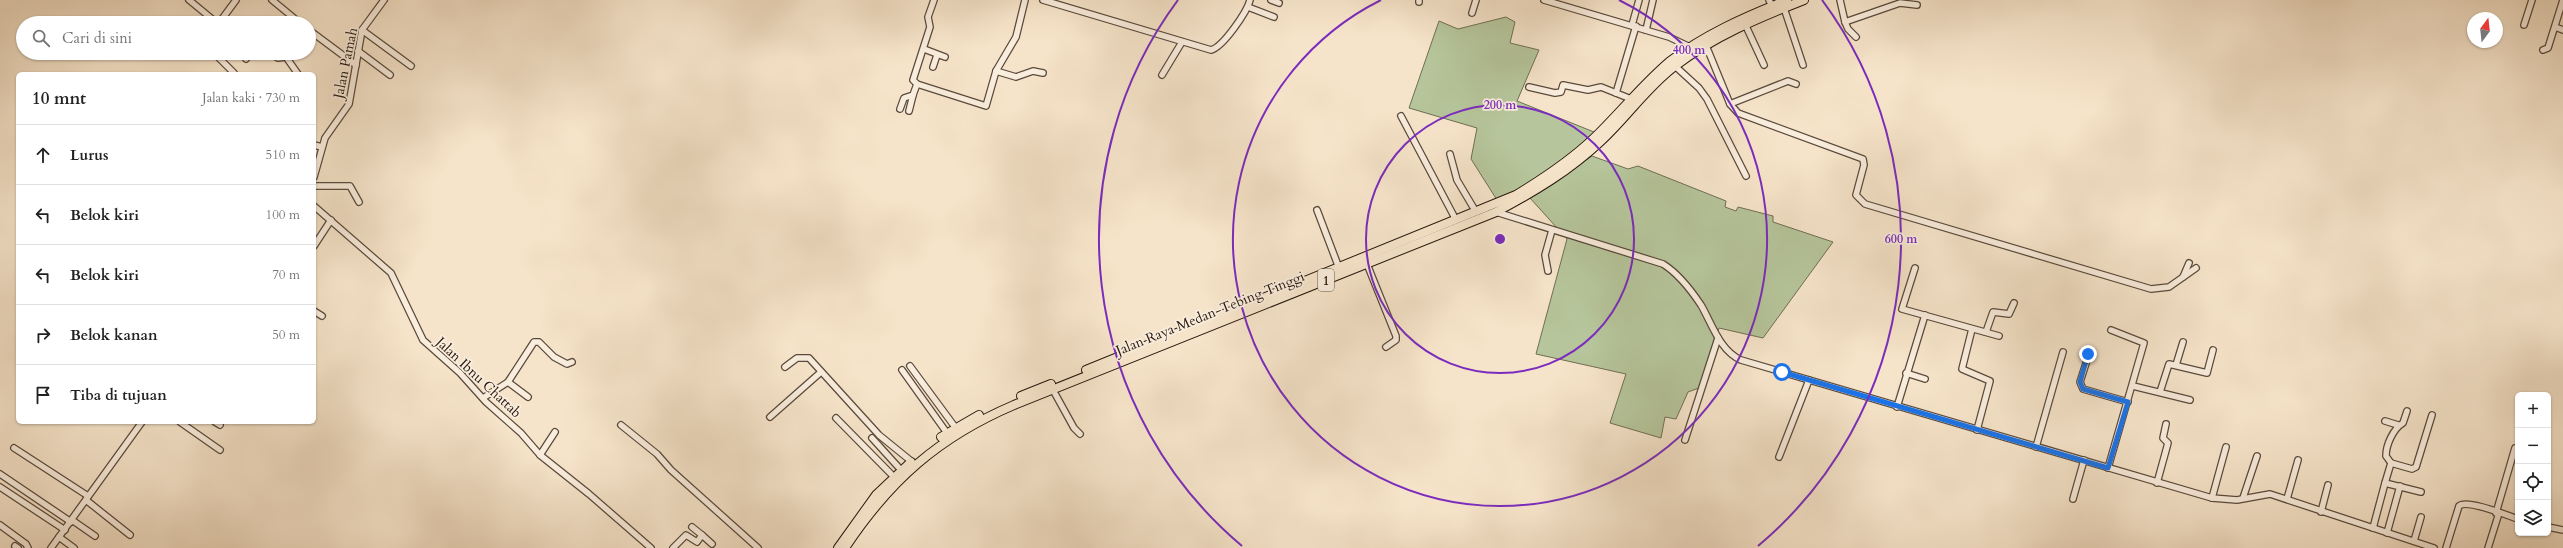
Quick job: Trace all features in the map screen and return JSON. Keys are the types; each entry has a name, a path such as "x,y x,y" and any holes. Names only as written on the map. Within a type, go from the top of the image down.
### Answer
{"highway":[{"name":"Jalan Raya Medan-Tebing Tinggi","path":"838,548 863,512 894,477 955,427 1032,392 1476,212 1516,194 1562,166 1593,139 1631,99 1669,63 1690,48 1786,4 1804,0"},
{"name":"Jalan Raya Medan-Tebing Tinggi","path":"845,548 864,520 917,463 941,443 984,418 1496,212 1544,186 1571,168 1602,140 1648,91 1704,42 1741,18 1770,3 1786,4"}],"street":[{"path":"189,0 209,16"},
{"path":"223,16 236,0"},
{"path":"272,0 291,16"},
{"name":"Jalan Pamah","path":"316,170 322,147 348,107 362,30 384,0"},
{"path":"934,0 929,14 930,27 924,49 913,77 917,84 986,106 996,71 1015,41 1025,0"},
{"path":"1044,0 1182,42 1214,49 1230,32 1248,7 1250,0"},
{"path":"1271,0 1279,3"},
{"path":"1472,13 1476,0"},
{"path":"1544,0 1634,26 1676,40 1690,48"},
{"path":"1616,93 1634,26 1639,0"},
{"path":"1646,30 1653,0"},
{"path":"1840,0 1848,29 1856,37"},
{"path":"2524,25 2532,0"},
{"path":"2543,50 2548,48 2563,0"},
{"path":"1845,22 1900,3 1917,5"},
{"path":"1786,4 1803,65"},
{"path":"1248,7 1274,16"},
{"path":"1745,24 1764,64"},
{"path":"2555,27 2563,30"},
{"path":"362,30 411,66"},
{"path":"316,36 356,65"},
{"path":"1162,75 1182,42"},
{"path":"1704,42 1730,104 1743,115 1860,157 1864,165 1856,195 1865,204 2150,289 2169,287 2196,268"},
{"path":"924,49 945,57"},
{"path":"358,51 390,75"},
{"path":"932,67 937,54"},
{"path":"221,60 233,72"},
{"path":"291,60 297,72"},
{"path":"1675,66 1699,88 1707,99 1746,176"},
{"path":"996,71 1016,78 1033,71 1043,73"},
{"path":"1730,104 1788,81 1796,84"},
{"path":"909,111 917,84"},
{"path":"1529,87 1555,93 1561,92 1563,86 1588,90 1600,87 1631,99"},
{"path":"900,109 904,98 913,95"},
{"path":"1401,116 1456,220"},
{"path":"316,146 322,147"},
{"path":"1450,154 1457,180 1476,212"},
{"path":"316,186 350,186 359,202"},
{"name":"Jalan Ibnu Chattab","path":"316,208 387,268 395,278 423,340 460,372 483,398 517,429 540,455 589,494 651,548"},
{"path":"1317,210 1339,268"},
{"path":"1496,212 1663,264 1682,280 1695,297 1718,338 1736,358 1897,407 2212,498 2228,500 2264,494 2287,499 2321,512 2434,548"},
{"path":"316,243 330,220"},
{"path":"1548,270 1545,255 1552,230"},
{"path":"2183,277 2190,263"},
{"path":"1367,264 1396,336 1396,340 1386,347"},
{"path":"1915,268 1902,309 1999,336"},
{"path":"1986,332 1993,312 2008,314 2014,302"},
{"path":"316,312 322,316"},
{"path":"1897,407 1906,373 1925,315"},
{"path":"1972,329 1962,369 1990,381 1977,430"},
{"path":"2108,468 2133,386 2144,342 2112,330"},
{"path":"1685,440 1718,338"},
{"path":"483,398 508,382 534,342 538,342 562,362 572,362"},
{"path":"2176,364 2183,342"},
{"path":"2160,392 2168,366 2170,364 2176,364 2207,373 2214,350"},
{"path":"2036,447 2063,352"},
{"path":"2088,354 2080,382 2083,389 2128,402"},
{"path":"785,367 797,358 804,356 809,358 880,435 912,461"},
{"path":"910,366 955,427"},
{"path":"902,370 947,433"},
{"path":"770,417 821,372"},
{"path":"1906,373 1925,379"},
{"path":"1779,457 1809,380"},
{"path":"508,382 528,397"},
{"path":"2133,386 2190,400"},
{"path":"1053,390 1074,428 1080,434"},
{"path":"2407,411 2403,423 2398,425 2386,452 2386,456 2391,463 2414,469 2432,415"},
{"path":"836,418 894,477"},
{"path":"2386,421 2398,425"},
{"path":"51,548 72,521 141,424"},
{"path":"183,424 220,450"},
{"path":"2157,483 2168,443 2163,438 2166,424"},
{"path":"620,425 657,454 671,470 758,548"},
{"path":"540,455 555,432"},
{"path":"872,438 902,470"},
{"path":"2212,498 2226,447"},
{"path":"14,448 87,498 130,535"},
{"path":"534,449 545,448"},
{"path":"2488,548 2515,448"},
{"path":"2243,498 2257,456"},
{"path":"2073,499 2084,460"},
{"path":"2287,499 2298,460"},
{"path":"2372,528 2391,463"},
{"path":"0,474 95,536"},
{"path":"2385,483 2421,492"},
{"path":"2321,512 2328,484"},
{"path":"2387,533 2400,486"},
{"path":"0,487 65,530"},
{"path":"2446,548 2460,505 2470,504 2515,517"},
{"path":"2414,541 2421,517"},
{"path":"0,526 26,544 28,548"},
{"path":"692,527 712,544"},
{"path":"2551,528 2563,530"},
{"path":"673,548 685,535 697,542 702,536"},
{"path":"59,537 74,548"}],"green space":[{"path":"1506,17 1515,22 1510,43 1539,50 1517,101 1594,132 1561,162 1524,186 1497,200 1471,159 1477,128 1409,108 1439,21 1458,29"},
{"path":"1592,156 1628,169 1638,166 1726,201 1725,207 1736,211 1738,207 1773,216 1773,222 1833,242 1763,338 1719,328 1699,388 1688,392 1676,419 1665,417 1661,438 1610,423 1626,374 1536,354 1567,239 1530,198"}],"route":[{"path":"1782,372 2108,468 2128,402 2083,389 2080,386 2088,354"}]}
